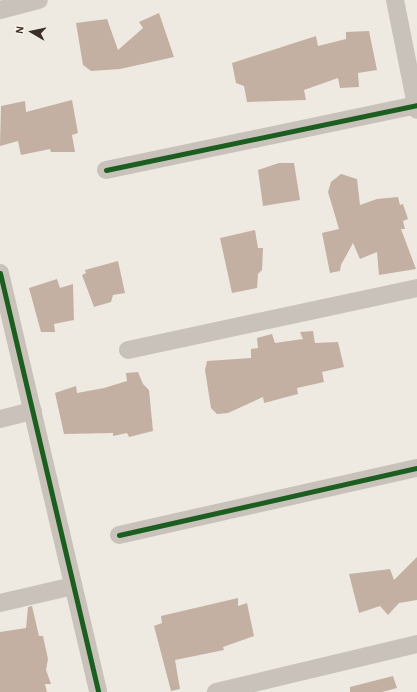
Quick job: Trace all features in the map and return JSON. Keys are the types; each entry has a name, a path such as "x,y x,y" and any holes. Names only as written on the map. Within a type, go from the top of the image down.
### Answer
{"street":[{"path":"0,10 39,0"},
{"path":"106,170 416,107 395,0"},
{"path":"0,273 98,692"},
{"path":"128,350 417,288"},
{"path":"0,419 33,411"},
{"path":"119,535 417,468"},
{"path":"0,603 73,586"},
{"path":"216,692 417,644"}],"building":[{"path":"159,13 174,57 120,69 91,71 83,65 76,23 107,19 118,50 143,28 139,22"},
{"path":"369,31 377,70 358,73 359,87 340,88 338,78 304,90 306,100 247,102 244,86 236,83 232,63 316,36 318,46 346,39 346,32"},
{"path":"72,100 78,133 72,135 75,152 51,152 50,149 21,155 18,141 0,146 1,106 25,101 26,112"},
{"path":"279,163 294,163 300,200 263,206 258,170"},
{"path":"341,174 357,179 360,205 377,199 398,197 400,205 403,204 408,219 403,221 405,229 401,229 416,269 379,275 377,252 360,259 353,243 341,265 340,271 330,273 322,233 339,229 328,192 331,182"},
{"path":"255,230 258,248 263,248 262,270 258,274 257,288 232,293 220,238"},
{"path":"118,261 125,293 113,295 111,302 94,307 82,275 86,273 85,270"},
{"path":"57,279 60,288 73,284 74,320 54,324 55,332 41,332 29,288"},
{"path":"313,331 315,343 338,342 344,367 322,372 324,382 297,388 298,394 264,403 263,397 228,413 217,414 211,408 205,370 207,361 251,358 251,349 258,348 257,338 272,334 275,343 303,339 300,332"},
{"path":"138,372 143,384 149,390 153,431 129,437 127,433 113,436 113,433 64,434 55,393 76,386 77,393 104,388 127,381 126,373"},
{"path":"417,557 417,600 399,603 388,615 380,606 359,613 349,574 390,569 394,580"},
{"path":"238,598 238,606 247,603 254,636 223,647 224,650 175,660 180,689 171,691 154,626 162,623 161,616"},
{"path":"32,606 39,636 43,636 48,659 46,670 51,684 45,684 47,692 0,692 0,632 26,628 28,607"},
{"path":"393,676 397,688 382,692 350,692 350,687"}],"cycle path":[{"path":"106,170 416,105"},
{"path":"0,273 98,692"},
{"path":"119,535 417,468"}]}
